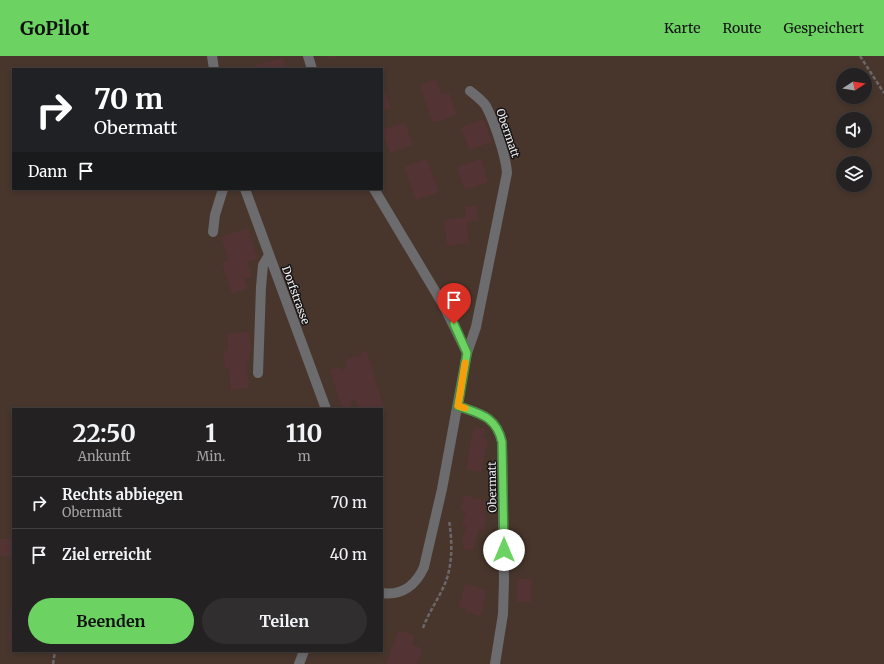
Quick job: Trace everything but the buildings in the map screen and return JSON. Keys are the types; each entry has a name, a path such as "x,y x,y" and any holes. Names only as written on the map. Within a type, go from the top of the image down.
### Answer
{"street":[{"path":"212,56 214,68"},
{"path":"308,56 312,68"},
{"name":"Obermatt","path":"383,593 395,593 406,590 414,583 424,567 439,504 467,353 476,327 507,173 504,156 486,107 478,97 470,91"},
{"path":"213,232 215,215 224,190"},
{"name":"Dorfstrasse","path":"245,190 326,408"},
{"path":"375,190 444,306 467,353"},
{"path":"258,373 261,288 264,265 269,254"},
{"name":"Obermatt","path":"458,406 484,415 498,430 502,442 503,614 495,664"},
{"path":"299,664 304,652"}],"path":[{"path":"860,56 884,93"},
{"path":"423,628 445,582 449,569 451,553 449,518 445,510 439,504"},
{"path":"53,664 55,652"}],"shaded area":[{"path":"0,56 884,56 884,664 0,664"}],"slow traffic":[{"path":"465,363 458,406 465,408"}],"route":[{"path":"454,324 467,353 458,406 484,415 496,426 500,433 502,442 504,459 504,550"}]}
